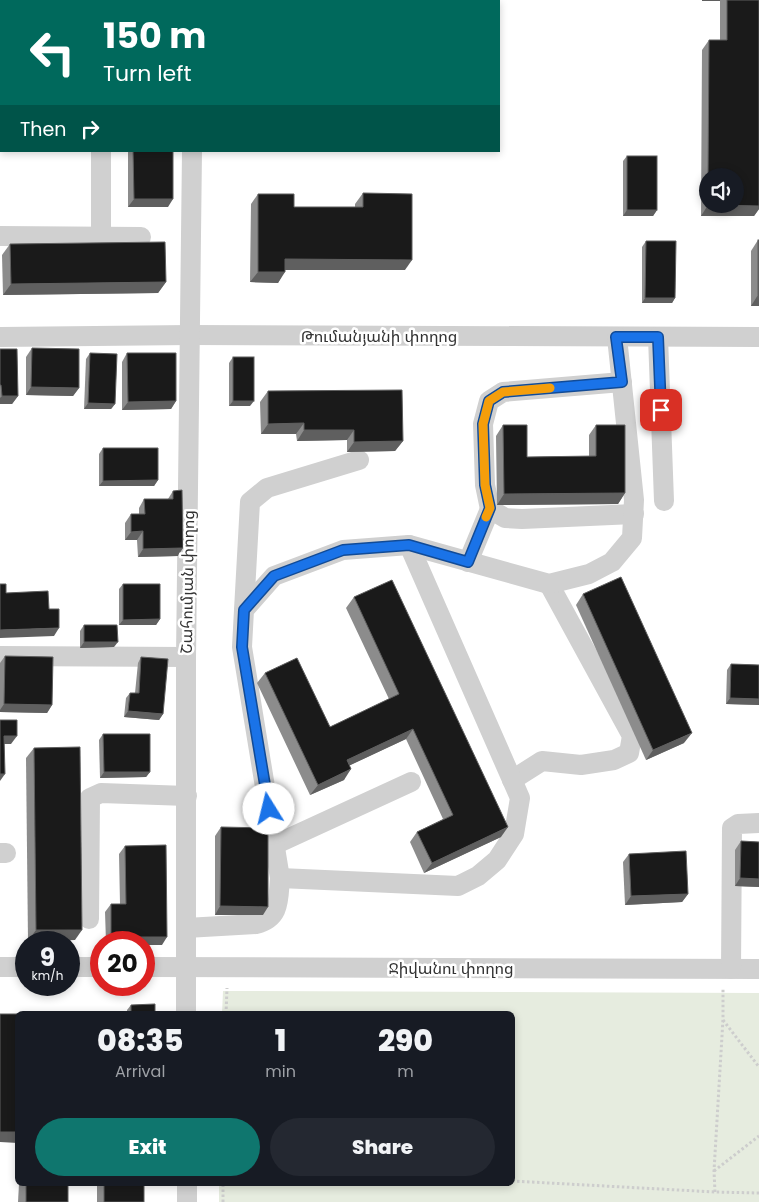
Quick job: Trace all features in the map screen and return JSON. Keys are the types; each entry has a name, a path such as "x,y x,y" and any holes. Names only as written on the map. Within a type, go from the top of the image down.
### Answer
{"street":[{"path":"101,152 101,236"},
{"name":"Շահումյան փողոց","path":"186,1011 186,657 192,152"},
{"path":"0,236 141,237"},
{"name":"Թումանյանի փողոց","path":"0,337 190,335 759,337"},
{"path":"244,610 274,576 343,550 409,545 549,584 589,574 612,562 632,538 634,514 616,337"},
{"path":"658,337 664,500"},
{"path":"468,562 490,508 485,485 483,424 489,401 503,392 622,382"},
{"path":"186,928 256,924 270,919 278,906 280,878 242,647 250,502 267,488 359,460"},
{"path":"490,508 505,518 522,519 634,514"},
{"path":"280,878 458,886 478,876 497,860 514,834 520,798 409,545"},
{"path":"512,780 542,761 581,764 614,760 629,753 632,736 549,584"},
{"path":"0,656 186,657"},
{"path":"274,845 411,782"},
{"path":"89,919 90,798 101,793 187,796"},
{"path":"727,969 732,828 738,824 759,823"},
{"path":"0,967 15,967"},
{"name":"Ջիվանու փողոց","path":"155,968 759,968"},
{"path":"187,1186 187,1202"}],"path":[{"path":"715,1192 714,1172 727,969"},
{"path":"226,1011 227,988"},
{"path":"723,1019 759,1067"},
{"path":"714,1172 759,1136"},
{"path":"515,1181 759,1193"},
{"path":"223,1186 223,1202"}],"shaded area":[{"path":"223,991 759,993 759,1202 219,1202 219,1186 515,1186 515,1011 222,1011"}],"building":[{"path":"727,0 759,0 759,206 744,206 744,168 708,168 709,40 727,40"},
{"path":"133,152 173,152 173,199 134,199"},
{"path":"627,156 657,156 657,210 627,210"},
{"path":"363,193 412,194 412,260 285,259 285,272 258,272 258,194 294,194 294,207 363,207"},
{"path":"759,240 759,295 758,295"},
{"path":"646,241 676,241 675,298 645,298"},
{"path":"165,242 166,282 11,284 10,244"},
{"path":"32,348 79,349 79,388 31,387"},
{"path":"0,349 17,349 18,396 2,396 0,385"},
{"path":"90,353 117,354 115,404 88,403"},
{"path":"127,353 176,353 176,401 128,402"},
{"path":"233,357 254,357 254,401 233,401"},
{"path":"402,390 403,441 354,442 354,430 304,430 304,423 268,424 268,391"},
{"path":"503,425 527,425 527,457 596,456 596,425 625,425 625,493 504,494"},
{"path":"103,448 158,448 158,480 103,481"},
{"path":"182,490 183,548 143,549 143,531 131,532 131,514 145,514 144,499 173,499 173,491"},
{"path":"621,577 692,733 653,750 583,594"},
{"path":"392,580 508,827 432,863 417,832 453,815 413,729 347,760 351,769 318,785 265,673 297,658 330,727 399,694 354,597"},
{"path":"0,584 6,584 6,593 48,591 49,609 59,609 59,628 0,630"},
{"path":"123,584 160,584 160,619 123,620"},
{"path":"84,625 117,625 118,642 84,642"},
{"path":"5,656 53,657 52,705 4,704"},
{"path":"141,657 168,659 163,714 128,711 130,693 139,693"},
{"path":"731,664 759,665 759,699 730,698"},
{"path":"0,720 17,720 17,736 4,736 5,774 0,774"},
{"path":"103,734 150,734 150,772 104,772"},
{"path":"80,747 82,930 36,930 34,748"},
{"path":"221,827 268,828 268,907 220,906"},
{"path":"741,841 759,842 759,879 740,878"},
{"path":"166,845 167,937 155,937 155,931 111,931 111,904 126,904 125,846"},
{"path":"686,851 688,894 631,896 629,854"},
{"path":"155,1004 155,1011 131,1011 131,1005"},
{"path":"0,1014 15,1014 15,1132 0,1132"},
{"path":"26,1186 68,1186 68,1202 26,1202"},
{"path":"104,1186 144,1186 144,1202 104,1202"}],"slow traffic":[{"path":"486,517 490,508 485,485 483,424 489,401 503,392 550,388"}],"route":[{"path":"269,809 242,647 244,610 274,576 343,550 409,545 468,562 490,508 485,485 483,424 489,401 503,392 622,382 616,337 658,337 661,410"}]}
